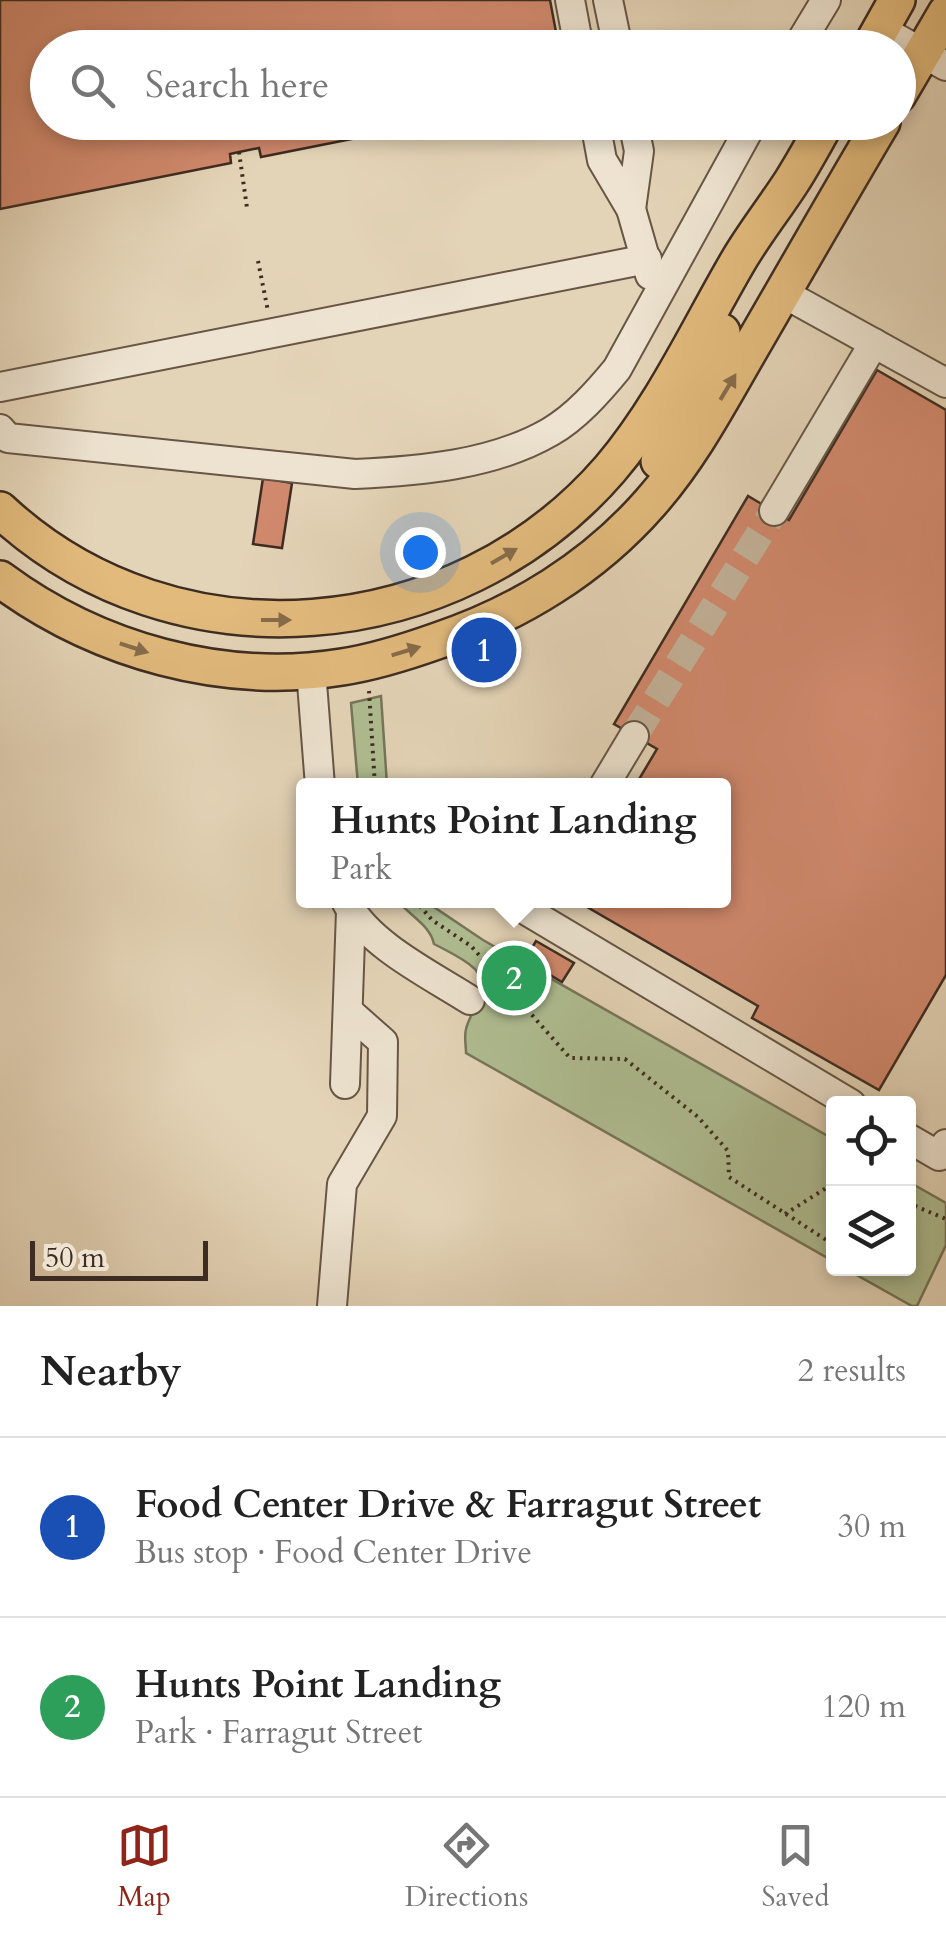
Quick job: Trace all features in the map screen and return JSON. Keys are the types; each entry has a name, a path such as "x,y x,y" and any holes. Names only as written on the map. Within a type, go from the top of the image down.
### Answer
{"main road":[{"path":"916,77 935,59 946,13"},
{"path":"0,510 40,543 110,582 220,616 301,620 340,616 416,598 455,582 522,546 554,522 610,469 656,405 740,258 816,140"},
{"path":"0,579 45,609 128,647 214,668 257,672 370,662 476,628 513,611 574,572 619,535 677,470 871,140"},
{"path":"619,535 759,259 792,182"}],"street":[{"path":"570,0 576,30"},
{"path":"608,0 614,30"},
{"path":"808,30 826,0"},
{"path":"598,140 602,160 631,209 655,298"},
{"path":"631,209 639,152 637,140"},
{"path":"0,429 8,438 356,474 460,462 534,440 563,423 617,370 743,140"},
{"path":"0,388 647,259"},
{"path":"782,293 946,383"},
{"path":"774,512 874,343"},
{"path":"310,670 319,778"},
{"path":"609,778 634,736"},
{"path":"345,1084 348,908"},
{"path":"350,908 370,932 470,1000"},
{"path":"531,908 529,912 838,1096"},
{"path":"332,1306 342,1184 382,1116 383,1042 348,1011"},
{"path":"916,1143 939,1156 946,1144"}],"path":[{"path":"238,152 247,208"},
{"path":"258,261 273,334"},
{"path":"370,662 375,778"},
{"path":"421,908 470,946 570,1058 625,1059 698,1116 728,1151 729,1177 826,1240"},
{"path":"785,1214 831,1186"},
{"path":"916,1206 946,1219"}],"green space":[{"path":"381,696 387,778 357,778 351,703"},
{"path":"405,908 435,908 483,940 826,1135 826,1257 466,1053 466,1029 481,995 482,980 469,964 434,944"},
{"path":"916,1186 946,1203 946,1245 917,1306 858,1276 916,1276"}],"building":[{"path":"0,0 550,0 556,30 30,30 30,140 346,140 261,157 259,148 230,154 231,163 0,209"},
{"path":"877,370 946,410 946,975 879,1090 752,1018 758,1006 589,908 731,908 731,778 640,778 657,749 614,724 748,496 789,520"},
{"path":"263,478 292,483 282,548 253,544"},
{"path":"536,941 574,963 562,982 525,960"}],"tunnel":[{"path":"634,736 774,511"}],"place":[{"name":"Food Center Drive & Farragut Street","path":"484,650"},
{"name":"Hunts Point Landing","path":"514,978"}]}
